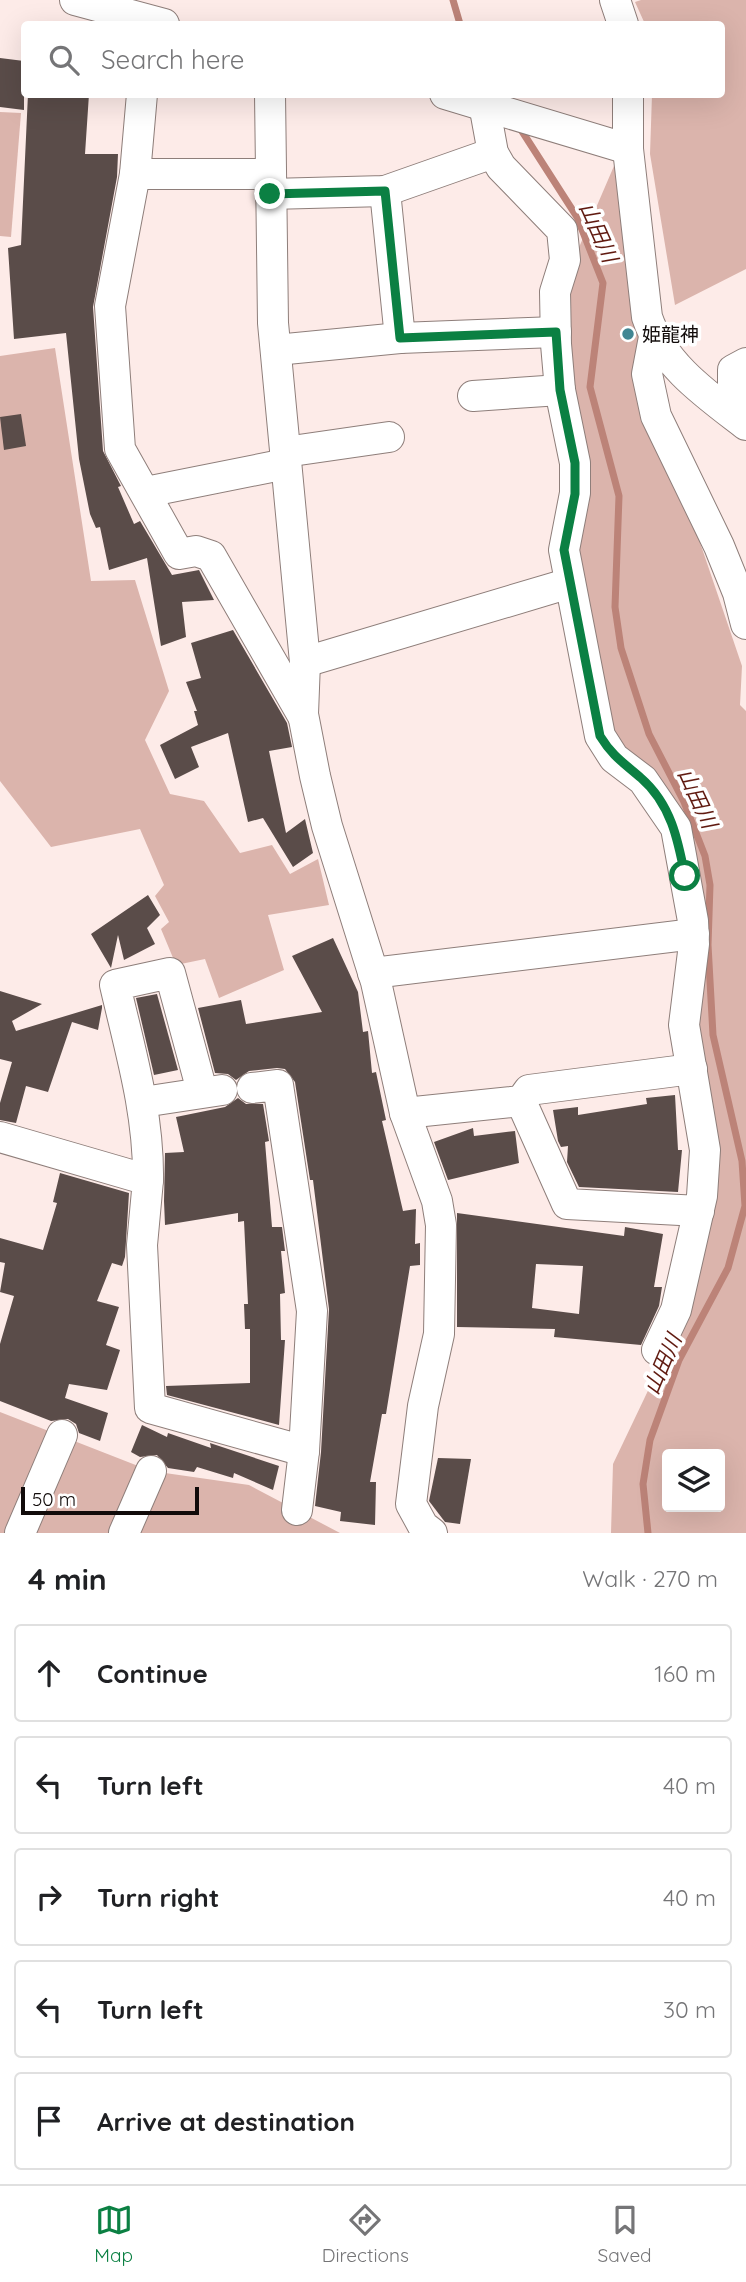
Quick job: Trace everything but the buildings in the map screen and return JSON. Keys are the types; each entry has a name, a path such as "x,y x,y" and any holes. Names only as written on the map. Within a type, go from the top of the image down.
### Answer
{"street":[{"path":"75,0 154,17"},
{"path":"616,0 622,21"},
{"path":"142,98 135,174 110,306 120,449 179,554 196,551 211,556 304,718"},
{"path":"270,98 276,350 305,662 304,718 327,826 373,973 405,1113 437,1201 441,1225 439,1334 423,1406 411,1504 424,1526 432,1533"},
{"path":"461,98 524,115 628,149"},
{"path":"628,98 628,149 647,317 654,337 698,388 746,425"},
{"path":"484,104 493,153 501,167 562,230 565,260 555,292 560,390 575,463 575,494 564,550 570,583 600,736 614,758 643,780 676,828 694,934 684,1025 705,1150 699,1211 676,1310 657,1350"},
{"path":"135,174 385,191 493,153"},
{"path":"385,191 400,338"},
{"path":"276,350 400,338 556,332"},
{"path":"654,337 647,374 656,416 719,546 738,593 746,624"},
{"path":"746,363 733,370 733,385 746,400"},
{"path":"472,396 560,390"},
{"path":"146,492 286,458 389,437"},
{"path":"305,662 570,583"},
{"path":"373,973 694,934"},
{"path":"226,1090 170,973 115,985 143,1102 149,1140 142,1245 150,1408 304,1451"},
{"path":"521,1101 528,1090 692,1069"},
{"path":"143,1102 278,1085 312,1311 304,1451 297,1510"},
{"path":"405,1113 521,1101"},
{"path":"521,1101 568,1204 699,1211"},
{"path":"0,1138 148,1180"},
{"path":"20,1533 62,1435"},
{"path":"124,1533 151,1471"}],"shaded area":[{"path":"746,0 746,269 675,305 650,154 652,98 725,98 725,21 644,21 635,2"},
{"path":"0,112 21,113 11,237 0,236"},
{"path":"617,159 692,519 742,666 740,705 746,711 746,1533 611,1533 613,1464 686,1311 696,879 612,735 579,550 574,390 566,299 577,252"},
{"path":"55,348 91,581 135,580 169,691 145,740 170,794 204,801 240,853 272,845 290,874 318,859 329,905 268,915 284,970 219,998 205,959 176,965 161,929 169,922 155,896 164,885 140,829 51,847 0,781 0,356"},
{"path":"0,1412 151,1471 249,1485 340,1533 0,1533"}],"waterway":[{"name":"山田川","path":"453,0 459,21"},
{"name":"山田川","path":"518,125 577,217 603,283 590,387 619,496 615,607 621,648 649,734 684,802 705,856 710,885 708,945 713,1035 742,1161 745,1206 728,1268 679,1360 650,1440 643,1484 648,1533"}],"place":[{"name":"姫龍神","path":"628,334"}],"route":[{"path":"270,194 385,191 400,338 556,332 560,390 575,463 575,494 564,550 600,736 614,758 643,780 663,806 676,828 685,876"}]}
